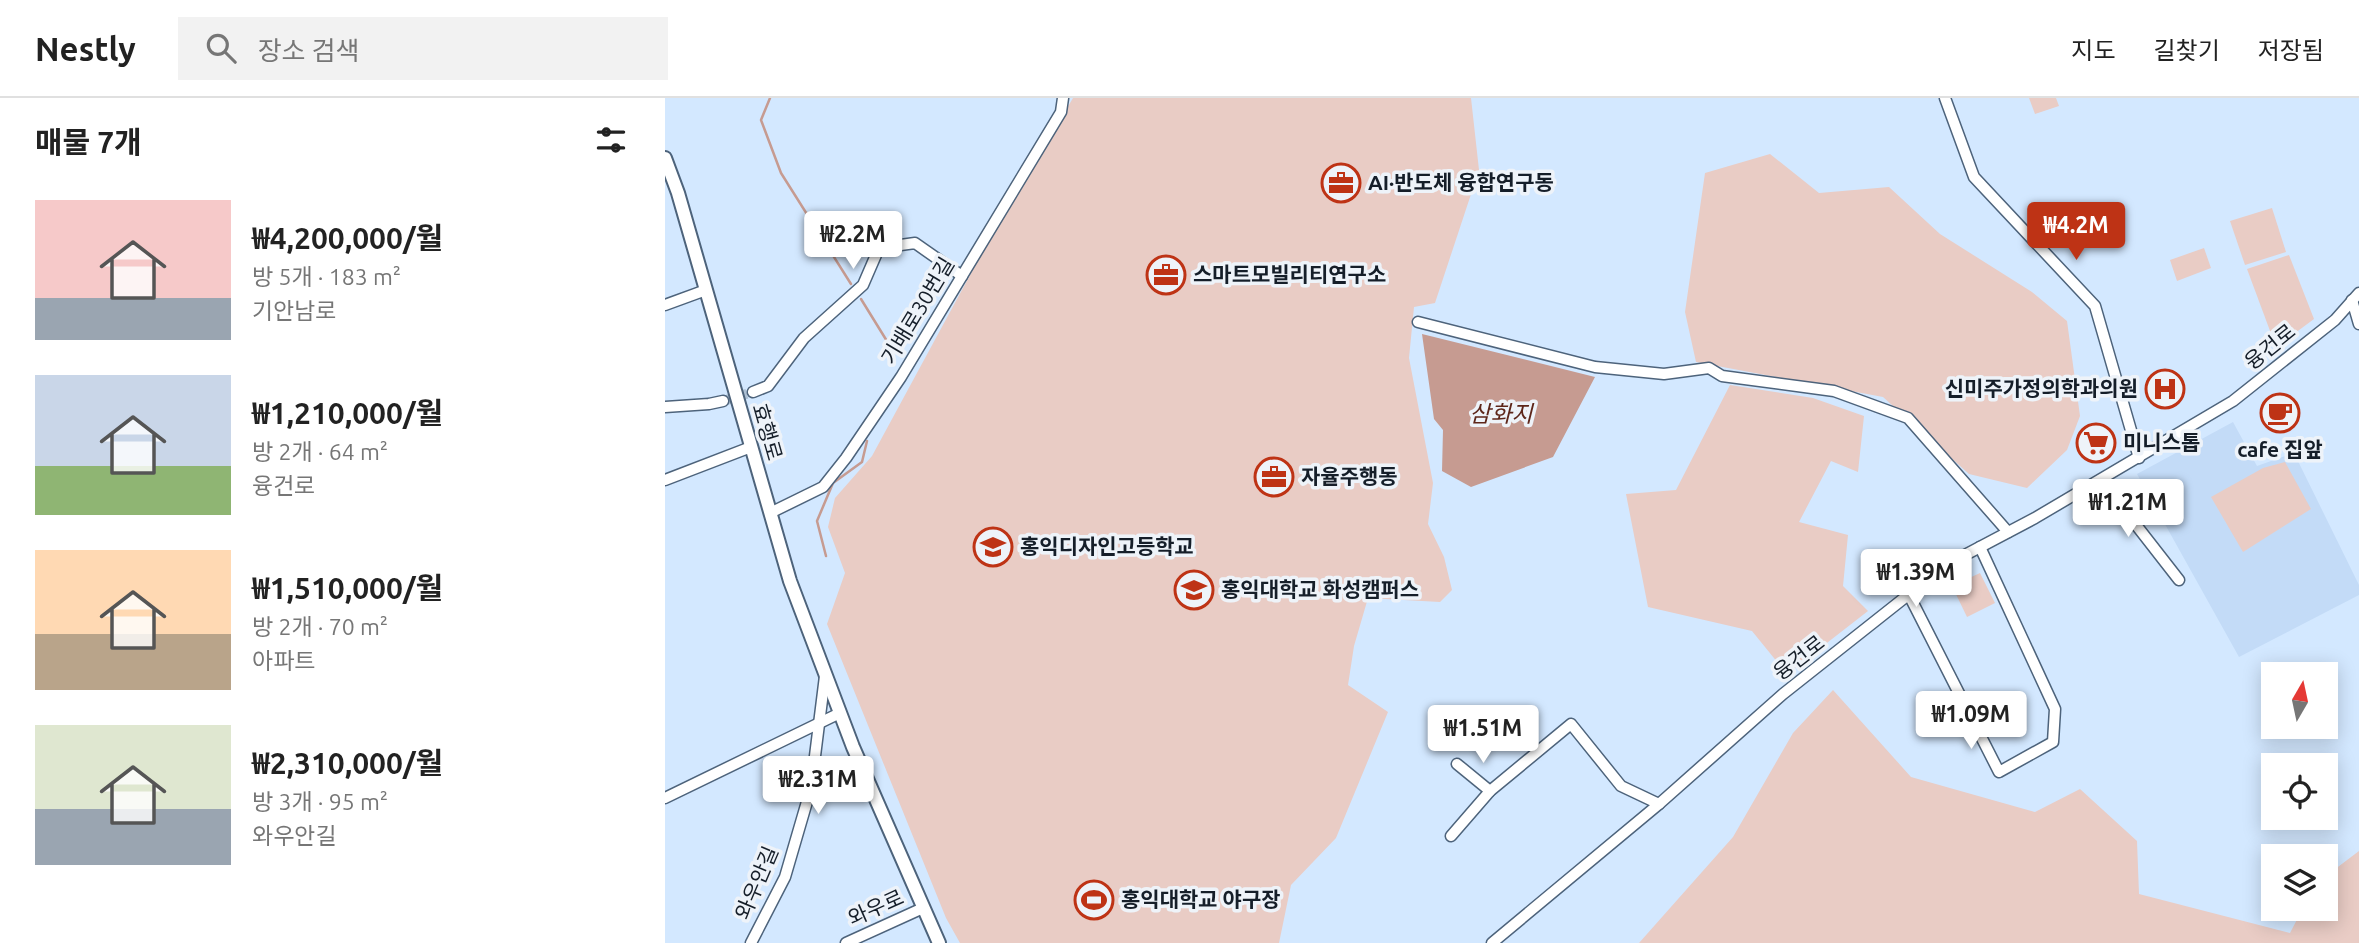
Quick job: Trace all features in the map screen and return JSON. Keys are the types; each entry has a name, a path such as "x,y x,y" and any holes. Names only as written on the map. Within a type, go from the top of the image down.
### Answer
{"main road":[{"name":"효행로","path":"665,158 678,193 790,581 840,713 939,943"}],"street":[{"name":"기배로30번길","path":"770,513 823,486 846,458 901,377 1061,112 1063,98"},
{"path":"1945,98 1974,177 2095,306 2139,458"},
{"path":"753,392 768,386 804,338 863,285 879,248 915,243 961,276"},
{"path":"665,305 706,290"},
{"path":"2355,297 2359,324"},
{"name":"융건로","path":"1492,943 1659,804 1783,694 1946,565 2101,480 2233,401 2335,320 2355,297"},
{"path":"1418,321 1595,367 1664,374 1709,368 1722,376 1833,391 1908,418 2008,532"},
{"path":"665,407 723,401"},
{"path":"665,480 751,447"},
{"path":"2101,480 2179,580"},
{"path":"1909,596 1999,772 2053,742 2055,709 1980,547"},
{"name":"와우안길","path":"751,943 785,877 811,788 825,672"},
{"path":"665,798 840,713"},
{"path":"1451,836 1490,790 1571,724 1621,786 1659,804"},
{"path":"1457,764 1490,790"},
{"name":"와우로","path":"846,943 923,908"}],"shaded area":[{"path":"1073,98 1471,98 1479,170 1435,303 1414,307 1409,358 1433,483 1428,524 1444,557 1452,590 1440,602 1368,598 1354,646 1348,685 1388,712 1336,838 1291,885 1279,943 960,943 946,918 827,624 845,573 828,527 835,498 872,456 989,240"},
{"path":"2029,98 2056,98 2059,106 2035,114"},
{"path":"1770,154 1819,193 1889,187 1940,234 2032,292 2067,321 2080,416 2067,450 2027,488 1969,474 1883,397 1696,362 1685,312 1705,173"},
{"path":"2272,208 2286,252 2245,265 2230,221"},
{"path":"2204,248 2211,268 2177,281 2170,260"},
{"path":"2289,255 2314,319 2276,347 2247,269"},
{"path":"1730,385 1813,398 1864,416 1858,472 1831,461 1799,522 1848,535 1843,586 1868,611 1787,674 1752,631 1648,607 1626,494 1676,490"},
{"path":"2233,422 2257,466 2294,453 2359,585 2359,595 2239,657 2137,474"},
{"path":"2285,462 2311,509 2243,552 2211,497 2263,468"},
{"path":"1980,573 1995,603 1967,617 1952,586"},
{"path":"1833,690 1911,777 2035,812 2080,789 2137,841 2139,894 2290,933 2296,921 2338,921 2338,867 2359,851 2359,943 1639,943 1733,837 1793,733"}],"water":[{"name":"삼화지","path":"1422,334 1595,377 1553,457 1471,487 1442,471 1443,430 1434,419"}],"waterway":[{"path":"770,98 761,120 781,173 851,284"},
{"path":"861,299 890,346 890,357"},
{"path":"826,556 817,521 833,483 862,462 867,441"}],"tunnel":[{"path":"723,401 753,392"}],"place":[{"name":"AI·반도체 융합연구동","path":"1341,183"},
{"name":"스마트모빌리티연구소","path":"1166,275"},
{"name":"신미주가정의학과의원","path":"2165,389"},
{"name":"cafe 집앞","path":"2280,413"},
{"name":"미니스톱","path":"2096,443"},
{"name":"자율주행동","path":"1274,477"},
{"name":"홍익디자인고등학교","path":"993,547"},
{"name":"홍익대학교 화성캠퍼스","path":"1194,590"},
{"name":"홍익대학교 야구장","path":"1094,900"}]}
